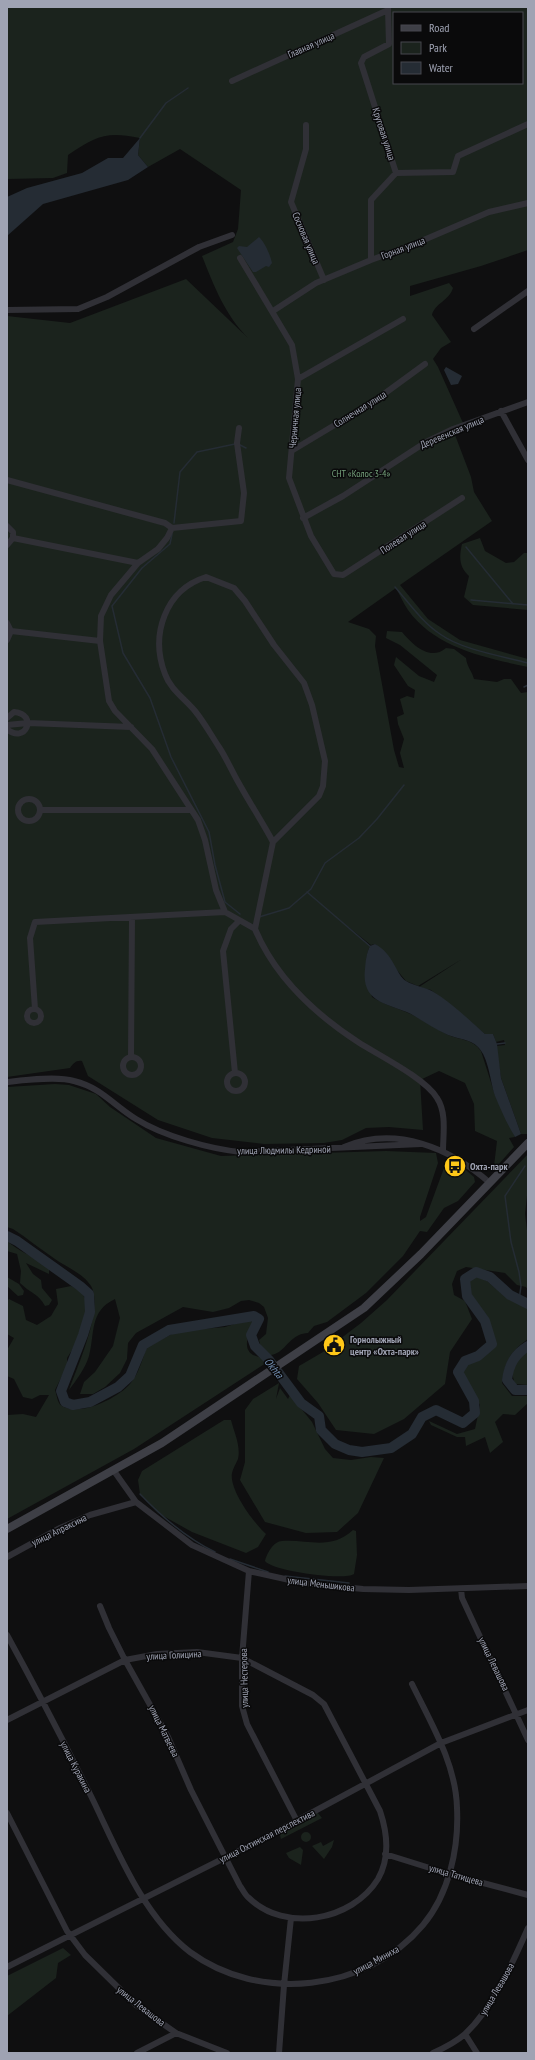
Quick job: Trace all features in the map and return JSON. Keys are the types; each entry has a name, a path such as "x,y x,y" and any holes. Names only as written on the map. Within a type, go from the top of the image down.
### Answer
{"street":[{"name":"Главная улица","path":"232,80 388,9"},
{"name":"Круговая улица","path":"388,9 389,44 364,57 361,63 396,172 453,172 458,156 528,124"},
{"name":"Сосновая улица","path":"306,125 306,149 291,202 324,280"},
{"name":"Горная улица","path":"396,172 371,200 371,260 412,246 489,212 528,203"},
{"path":"7,310 78,309 101,300 199,247 232,235"},
{"name":"Черничная улица","path":"240,258 292,345 298,379 293,450 289,468 289,478 303,518 313,540 334,574 343,575"},
{"path":"273,311 324,280 371,260"},
{"path":"474,329 528,291"},
{"path":"298,379 403,319"},
{"name":"Солнечная улица","path":"293,450 374,402 425,364"},
{"name":"Деревенская улица","path":"303,518 343,496 426,442 502,414 528,402"},
{"path":"502,414 528,460"},
{"path":"7,480 165,523 173,528 242,520 244,493 237,443 239,428"},
{"name":"Полевая улица","path":"343,575 462,498"},
{"path":"7,526 13,532 11,543 7,545"},
{"path":"173,528 158,550 138,563 106,604 101,616 100,641 109,701 115,711 152,749 198,820 205,840 216,890 225,912"},
{"path":"13,538 138,563"},
{"path":"255,929 273,842 319,796 323,786 325,761 312,705 304,683 274,645 245,601 234,588 206,577 192,581 177,594 163,616 159,637 164,669 175,691 195,711 220,748 273,842"},
{"path":"7,623 12,631"},
{"path":"12,631 100,641"},
{"path":"7,640 12,631"},
{"path":"7,718 14,712 21,713 26,717 28,723 25,731 19,734 12,734 7,729"},
{"path":"7,725 28,723 131,728"},
{"path":"41,810 191,810"},
{"path":"35,1009 30,938 35,922 225,912 255,929 279,972 328,1020 358,1042 386,1058 428,1088 437,1097 443,1114 443,1151"},
{"path":"131,1057 132,918"},
{"path":"235,1073 223,951 231,929 239,920"},
{"name":"улица Людмилы Кедриной","path":"7,1082 73,1080 96,1088 135,1119 156,1130 222,1150 241,1152 339,1149 358,1141 389,1137 421,1144 443,1151 490,1182"},
{"path":"7,1529 162,1443 340,1326 382,1292 528,1143"},
{"name":"улица Меньшикова","path":"114,1471 136,1502 192,1545 249,1571 303,1583 362,1589 409,1590 528,1586"},
{"name":"улица Апраксина","path":"7,1557 60,1528 90,1515 136,1502"},
{"name":"улица Нестерова","path":"249,1571 242,1658 242,1706 247,1724 297,1821"},
{"name":"улица Левашова","path":"461,1588 462,1598 517,1713 528,1740"},
{"name":"улица Матвеева","path":"100,1606 125,1660 161,1723 191,1790 240,1886 249,1898 263,1908 291,1918"},
{"name":"улица Куракина","path":"7,1635 43,1701 143,1900"},
{"name":"улица Голицина","path":"7,1720 125,1660 157,1654 197,1652 242,1658 320,1700 380,1811 385,1824 384,1865 378,1879 360,1899 349,1907 337,1913 312,1919 291,1918"},
{"name":"улица Миниха","path":"143,1900 170,1935 190,1952 213,1966 232,1974 258,1981 284,1985 330,1980 371,1965 397,1950 425,1923 440,1899 449,1874 456,1842 457,1806 454,1784 441,1743 412,1684"},
{"name":"улица Охтинская перспектива","path":"7,1967 143,1900 297,1821 441,1743 528,1710"},
{"name":"улица Левашова","path":"7,1813 70,1936 85,1955 136,2005 176,2033 227,2053"},
{"name":"улица Татищева","path":"385,1854 449,1874 528,1895"},
{"path":"279,2053 291,1918"},
{"name":"улица Левашова","path":"433,2053 465,2034 484,2013 511,1965 528,1928"},
{"path":"137,2053 176,2033"},
{"path":"465,2034 476,2053"}],"green space":[{"name":"СНТ «Колос 3-4»","path":"7,7 528,7 528,250 481,266 410,286 410,296 449,283 453,288 432,315 451,342 441,348 433,359 463,423 452,427 471,477 474,492 492,521 400,585 428,619 460,640 528,659 528,667 479,655 462,649 432,634 419,623 408,610 396,588 348,622 369,629 376,636 375,646 394,750 399,767 404,768 400,753 404,739 397,717 404,714 400,699 407,696 414,698 415,690 408,686 394,665 396,657 419,676 434,682 437,675 400,645 386,638 387,631 402,632 416,646 428,652 440,652 446,648 454,649 466,658 467,664 474,679 497,682 504,679 511,679 521,693 528,692 528,1134 521,1134 501,1078 496,1046 505,1045 504,1040 496,1042 493,1034 485,1034 431,990 419,987 462,959 418,986 406,981 375,944 371,945 342,922 370,946 366,965 372,997 384,1004 412,1014 448,1035 470,1042 481,1051 495,1095 515,1137 509,1138 514,1147 498,1165 494,1166 497,1141 475,1131 474,1104 465,1083 439,1071 420,1080 423,1130 389,1127 366,1128 342,1140 324,1143 264,1144 212,1138 158,1120 88,1076 82,1061 76,1062 70,1068 7,1077 7,316 70,323 186,279 248,338 233,320 221,300 202,256 233,242 238,229 241,190 180,149 148,167 138,155 140,138 118,135 110,135 94,139 86,143 68,155 67,173 53,178 7,179"},
{"path":"480,538 485,551 506,563 514,562 524,553 528,553 528,610 473,605 464,597 469,576 463,569 461,562 460,553 462,544"},
{"path":"55,1084 69,1085 96,1094 110,1107 156,1138 221,1156 386,1151 436,1153 438,1163 420,1221 426,1217 444,1168 461,1166 474,1177 475,1182 458,1201 444,1208 427,1232 420,1231 403,1256 366,1293 327,1322 314,1326 308,1333 301,1334 295,1338 276,1354 266,1355 261,1348 259,1340 266,1334 268,1318 264,1307 259,1303 249,1300 241,1301 229,1308 213,1312 183,1307 136,1333 128,1343 127,1359 120,1373 105,1387 93,1394 80,1394 84,1382 95,1372 113,1346 120,1318 115,1299 101,1310 97,1317 94,1324 89,1356 80,1374 69,1390 83,1353 92,1323 94,1296 91,1286 79,1274 13,1229 7,1227 7,1087"},
{"path":"528,1154 528,1223 527,1196 525,1214 528,1238 528,1290 526,1287 517,1285 505,1273 466,1267 457,1271 452,1284 454,1295 465,1301 472,1319 450,1352 445,1384 404,1419 374,1434 336,1430 318,1403 297,1379 299,1366 323,1352 361,1323 387,1300"},
{"path":"7,1241 49,1268 49,1274 26,1263 33,1274 41,1280 42,1288 52,1300 49,1305 45,1306 37,1296 20,1283 21,1271 17,1254 7,1251"},
{"path":"476,1276 487,1281 507,1298 528,1307 528,1339 517,1348 509,1358 502,1383 512,1396 528,1396 528,1403 515,1415 503,1414 495,1422 503,1442 490,1453 485,1437 466,1446 465,1437 457,1437 431,1425 429,1421 457,1434 475,1429 480,1405 463,1372 466,1365 484,1356 496,1342 487,1316 471,1294 469,1280"},
{"path":"7,1277 19,1284 24,1291 23,1295 18,1296 7,1286"},
{"path":"71,1286 81,1291 87,1302 86,1316 74,1347 67,1358 67,1366 55,1390 58,1401 62,1406 70,1409 88,1408 117,1395 133,1380 147,1347 172,1334 191,1330 225,1327 250,1319 253,1323 247,1340 249,1352 266,1363 134,1449 7,1519 7,1415 23,1414 36,1417 49,1395 40,1395 32,1399 23,1397 14,1379 7,1376 7,1350 14,1338 7,1334 7,1301 9,1299 23,1306 26,1320 37,1325 51,1316 58,1304 56,1289"},
{"path":"528,1351 528,1385 515,1384 513,1378 514,1365 519,1358"},
{"path":"279,1383 276,1399 280,1388 288,1399 290,1395 312,1422 325,1449 333,1458 351,1460 371,1457 384,1458 358,1513 337,1532 306,1533 265,1522 240,1480 245,1462 245,1410 253,1399"},
{"path":"224,1420 231,1420 239,1449 238,1459 232,1473 234,1488 243,1506 266,1534 258,1547 246,1553 192,1532 158,1513 140,1494 138,1480 142,1471"},
{"path":"353,1530 356,1531 357,1555 354,1574 348,1576 323,1576 308,1574 270,1565 265,1561 267,1554 276,1543 282,1541 327,1542 336,1540"},
{"path":"317,1812 322,1818 281,1839 279,1831"},
{"path":"306,1832 311,1837 306,1842 301,1837"},
{"path":"334,1840 332,1847 324,1859 312,1846 321,1842 323,1846"},
{"path":"300,1847 303,1850 301,1865 289,1858 286,1853"},
{"path":"63,1948 71,1955 58,1963 56,1978 7,2016 7,1976"}],"water":[{"path":"140,138 138,155 148,167 128,180 43,204 7,236 7,197 27,188 82,173 108,158 123,158"},
{"path":"259,237 267,249 272,263 269,267 266,266 256,272 253,272 237,248 239,246 247,247"},
{"path":"446,367 462,376 458,384 451,385 444,370"},
{"path":"375,944 386,953 406,981 432,991 453,1006 485,1034 493,1034 497,1044 501,1078 521,1134 515,1137 507,1122 495,1096 485,1057 475,1044 443,1033 411,1014 385,1004 371,995 367,989 365,969 366,957 370,946"}],"waterway":[{"path":"140,138 166,103 188,88"},
{"path":"174,523 180,472 197,452 235,444"},
{"path":"240,445 246,448"},
{"path":"172,534 170,544 142,568 112,606 123,653 150,698 171,757 209,832 215,865 225,902 240,914"},
{"path":"466,547 513,604"},
{"path":"395,587 427,624 449,640 495,655 528,663"},
{"path":"471,600 528,605"},
{"path":"524,687 528,685"},
{"path":"259,917 289,908 311,889 325,863 359,838 377,819 404,785"},
{"path":"307,892 371,947"},
{"path":"497,1044 505,1043"},
{"path":"519,1300 521,1286 511,1242 505,1196 525,1166"},
{"name":"Okhta","path":"7,1236 17,1241 89,1294 90,1312 83,1335 61,1391 65,1402 73,1405 90,1402 118,1387 130,1376 143,1345 169,1330 254,1316 259,1319 251,1335 255,1346 269,1360 301,1403 319,1416 321,1430 335,1444 349,1450 362,1452 391,1448 412,1434 422,1417 436,1410 463,1423 475,1413 474,1401 458,1372 465,1361 478,1356 492,1344 485,1321 467,1296 465,1279 476,1272 490,1277 510,1295 528,1304"},
{"name":"Okhta","path":"528,1346 513,1360 509,1369 507,1380 515,1390 528,1390"},
{"path":"140,1494 184,1534 215,1552"},
{"path":"230,1559 268,1572"},
{"path":"285,1576 349,1583"}],"place":[{"name":"Охта-парк","path":"455,1166"},
{"name":"Горнолыжный центр «Охта-парк»","path":"334,1345"}]}
